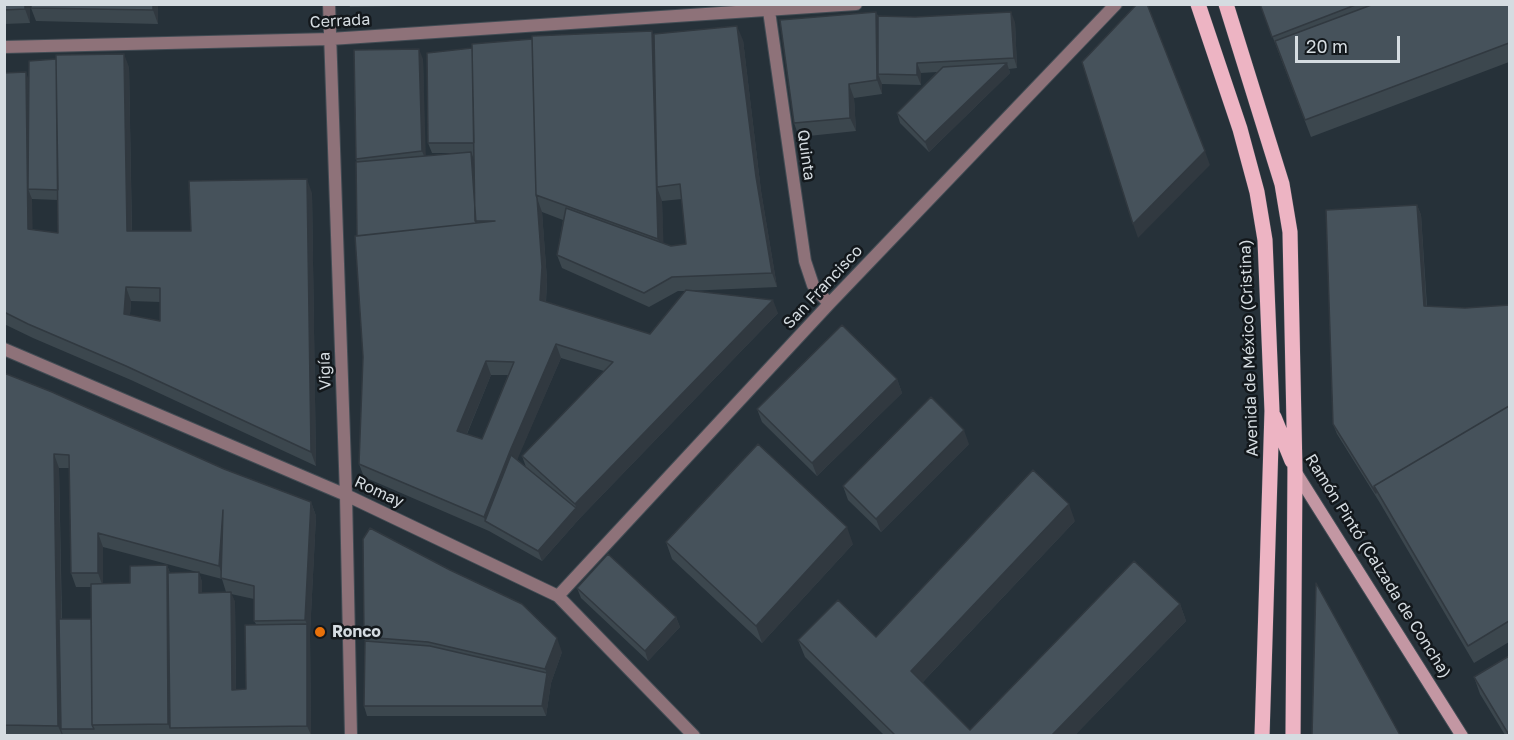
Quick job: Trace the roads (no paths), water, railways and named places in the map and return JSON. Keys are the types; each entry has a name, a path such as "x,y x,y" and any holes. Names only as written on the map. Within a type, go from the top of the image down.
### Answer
{"main road":[{"name":"Avenida de México (Cristina)","path":"1198,4 1240,129 1257,192 1265,240 1272,411 1262,735"},
{"path":"1226,4 1282,184 1290,232 1295,471 1293,735"},
{"name":"Ramón Pintó (Calzada de Concha)","path":"1272,411 1295,471 1462,735"}],"street":[{"name":"Vigía","path":"329,4 346,495 351,735"},
{"name":"Cerrada","path":"4,47 330,39 768,8 856,4"},
{"name":"San Francisco","path":"558,596 829,304 1116,4"},
{"name":"Quinta","path":"768,8 805,261 813,285 829,304"},
{"name":"Romay","path":"4,349 346,495 558,596 694,735"}],"place":[{"name":"Ronco","path":"320,632"}]}
